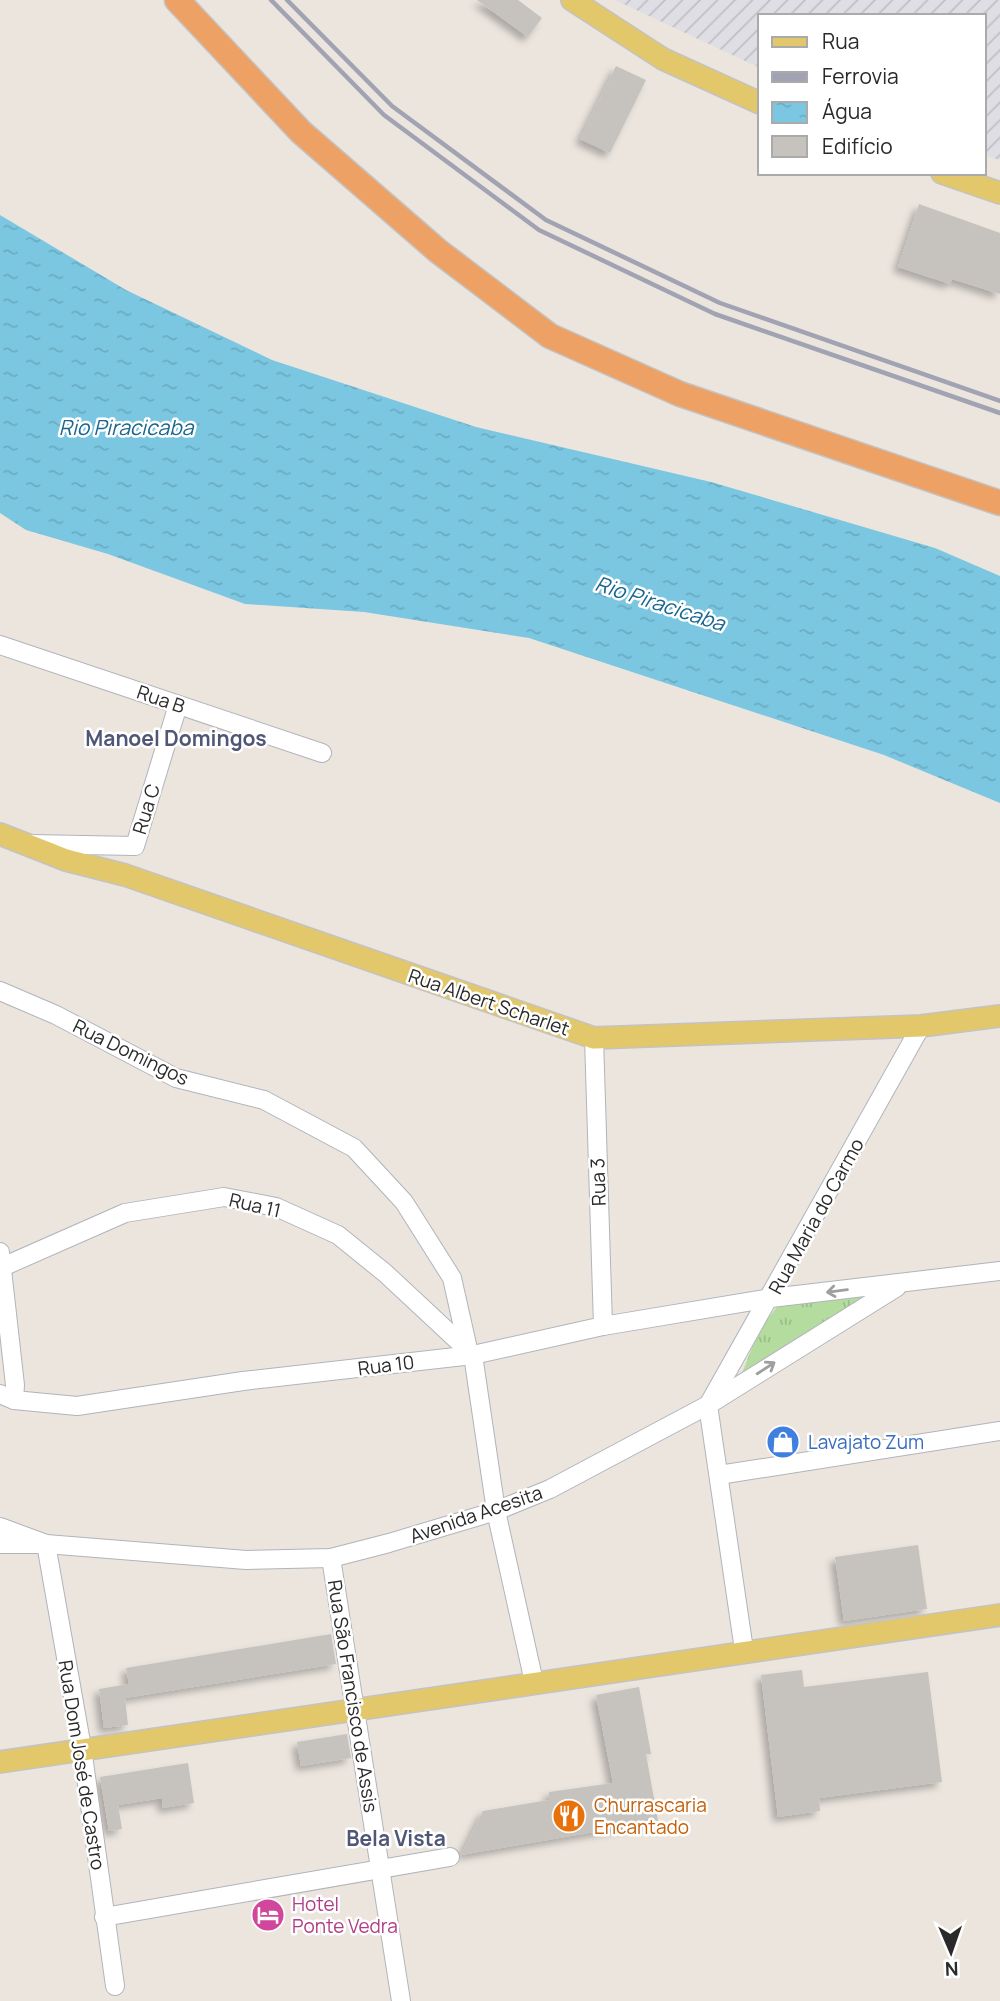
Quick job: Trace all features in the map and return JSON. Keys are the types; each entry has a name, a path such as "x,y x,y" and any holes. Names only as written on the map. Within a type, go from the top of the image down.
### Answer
{"highway":[{"path":"177,0 301,132 438,251 550,336 680,394 1000,503"}],"main road":[{"path":"572,0 663,59 758,102"},
{"path":"948,175 1000,193"},
{"name":"Rua Albert Scharlet","path":"0,834 66,860 125,875 594,1038 921,1026 1000,1016"},
{"path":"0,1762 744,1650 1000,1615"}],"street":[{"name":"Rua B","path":"0,645 322,753"},
{"name":"Rua C","path":"24,844 135,846 177,705"},
{"name":"Rua Domingos","path":"0,991 56,1015 176,1078 264,1100 354,1148 404,1202 452,1278 471,1352 496,1510 534,1682"},
{"name":"Rua Maria do Carmo","path":"708,1405 771,1298 921,1026"},
{"name":"Rua 3","path":"594,1038 603,1326"},
{"name":"Rua 11","path":"1,1263 125,1213 223,1197 276,1207 338,1235 385,1273 471,1352"},
{"path":"1,1263 15,1385 7,1397"},
{"name":"Rua 10","path":"7,1397 78,1406 243,1381 471,1352 603,1326 771,1298 1000,1271"},
{"name":"Avenida Acesita","path":"0,1527 46,1544 246,1560 331,1558 496,1510 550,1489 708,1405 903,1283"},
{"path":"708,1405 744,1650"},
{"path":"719,1475 1000,1431"},
{"path":"0,1544 46,1544"},
{"name":"Rua Dom José de Castro","path":"46,1544 82,1748 115,1986"},
{"name":"Rua São Francisco de Assis","path":"331,1558 401,2001"},
{"path":"104,1917 450,1857"}],"shaded area":[{"path":"615,0 1000,0 1000,160 986,156 986,14 758,14 758,67"}],"green space":[{"path":"871,1294 742,1373 760,1328 781,1302"}],"water":[{"name":"Rio Piracicaba","path":"0,215 126,290 272,360 476,427 711,482 935,548 1000,576 1000,803 884,755 529,638 364,612 245,604 108,554 26,530 0,513"}],"building":[{"path":"477,0 518,0 542,18 528,37"},
{"path":"616,66 646,80 610,153 580,139"},
{"path":"919,204 1000,233 1000,294 952,279 950,284 898,267"},
{"path":"918,1545 927,1609 844,1621 835,1557"},
{"path":"331,1634 336,1664 125,1698 128,1725 104,1728 99,1689 129,1684 126,1668"},
{"path":"802,1670 804,1687 928,1672 942,1782 819,1798 820,1811 778,1817 761,1675"},
{"name":"Churrascaria Encantado","path":"639,1687 651,1754 646,1754 658,1821 461,1855 483,1811 549,1800 549,1792 613,1783 596,1695"},
{"path":"347,1734 351,1758 301,1766 297,1742"},
{"path":"188,1763 194,1803 163,1808 162,1798 118,1805 122,1829 109,1831 100,1777"}],"railway":[{"path":"271,0 384,115 539,230 715,314 1000,413"},
{"path":"287,0 392,106 546,220 720,303 1000,401"}],"place":[{"name":"Lavajato Zum","path":"783,1442"},
{"name":"Churrascaria Encantado","path":"569,1816"},
{"name":"Hotel Ponte Vedra","path":"268,1915"}],"district":[{"name":"Manoel Domingos","path":"176,739"},
{"name":"Bela Vista","path":"396,1839"}]}
